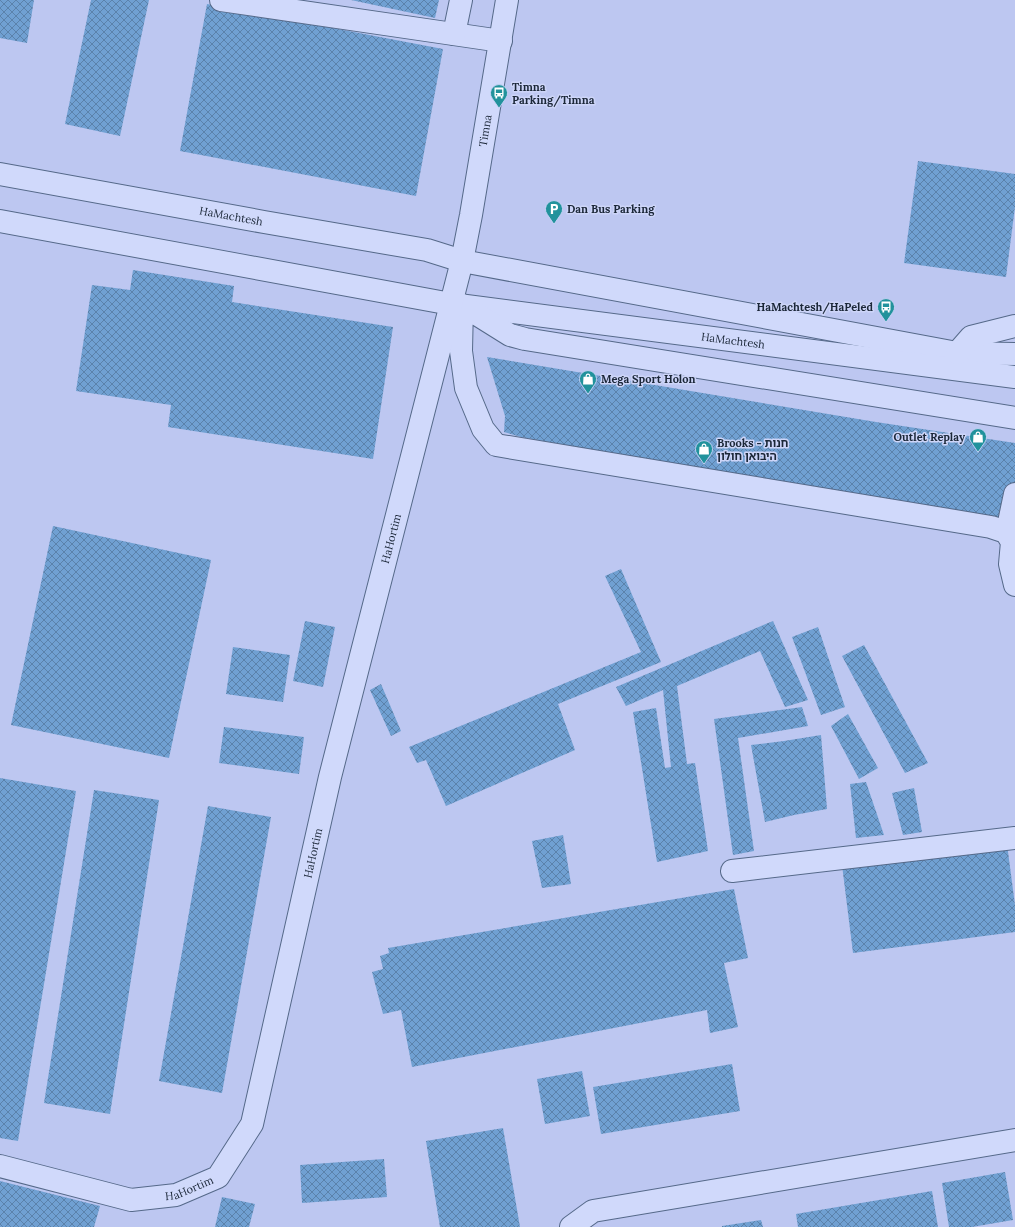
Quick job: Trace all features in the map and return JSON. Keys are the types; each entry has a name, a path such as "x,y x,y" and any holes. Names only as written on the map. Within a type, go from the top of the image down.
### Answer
{"street":[{"path":"221,0 336,8 454,34 501,41"},
{"path":"454,34 461,0"},
{"name":"Timna","path":"462,261 508,0"},
{"name":"HaMachtesh","path":"0,174 427,250 462,261 957,353 1015,354"},
{"name":"HaMachtesh","path":"0,221 457,305 1015,377"},
{"path":"462,261 457,305 466,388 483,429 496,445 991,527 1006,532 1012,542 1010,564 1015,586"},
{"path":"457,305 510,335 525,339 1015,418"},
{"name":"HaHortim","path":"0,1166 131,1200 176,1195 218,1177 252,1124 330,777 457,305"},
{"path":"957,353 971,337 1015,326"},
{"path":"1006,532 1015,494"},
{"path":"732,871 1015,838"},
{"path":"571,1227 593,1211 1015,1140"}],"building":[{"path":"0,0 34,0 27,43 0,38"},
{"path":"91,0 149,0 120,136 65,124"},
{"path":"351,0 439,0 435,18"},
{"path":"207,4 443,49 416,196 180,151"},
{"path":"918,161 1015,174 1015,207 1006,277 904,263"},
{"path":"133,270 234,286 232,302 393,327 373,459 168,427 171,405 76,391 92,285 130,290"},
{"path":"487,357 876,422 1015,443 1015,526 521,437 504,432 505,416"},
{"path":"53,526 211,560 169,758 11,725"},
{"path":"621,569 661,662 558,704 575,750 446,806 426,760 417,763 409,747 641,652 605,576"},
{"path":"305,621 335,627 323,687 293,681"},
{"path":"773,621 808,700 785,707 760,651 677,686 687,764 695,763 708,851 657,862 633,712 656,708 665,768 671,767 663,690 626,706 616,687"},
{"path":"818,627 845,707 821,715 792,637"},
{"path":"864,645 928,763 905,773 842,656"},
{"path":"233,647 290,655 283,702 226,694"},
{"path":"381,684 401,731 391,736 370,690"},
{"path":"802,707 808,726 738,738 754,851 733,855 714,719"},
{"path":"848,714 878,768 859,779 831,726"},
{"path":"224,727 304,737 299,774 219,763"},
{"path":"821,735 827,809 765,822 751,745"},
{"path":"0,778 76,791 18,1141 0,1138"},
{"path":"866,782 884,835 856,838 850,784"},
{"path":"914,788 922,832 903,835 892,793"},
{"path":"94,790 159,800 110,1114 44,1103"},
{"path":"208,806 271,817 222,1093 159,1081"},
{"path":"563,835 571,884 542,888 532,841"},
{"path":"1007,844 1015,905 1015,932 853,953 842,865"},
{"path":"734,889 748,958 724,963 738,1027 710,1033 707,1010 412,1067 401,1010 383,1014 372,972 383,969 380,956 389,953 388,948"},
{"path":"732,1064 740,1111 601,1134 593,1087"},
{"path":"582,1071 590,1116 545,1124 537,1079"},
{"path":"503,1128 520,1227 440,1227 426,1141"},
{"path":"384,1159 387,1197 302,1203 300,1165"},
{"path":"1005,1172 1013,1220 972,1227 949,1227 942,1183"},
{"path":"0,1181 100,1206 94,1227 0,1227"},
{"path":"932,1191 938,1227 798,1227 796,1214"},
{"path":"222,1197 255,1204 249,1227 215,1227"},
{"path":"761,1220 763,1227 722,1227 722,1226"}],"place":[{"name":"Timna Parking/Timna","path":"499,108"},
{"name":"Dan Bus Parking","path":"554,224"},
{"name":"HaMachtesh/HaPeled","path":"886,322"},
{"name":"Mega Sport Holon","path":"588,394"},
{"name":"Outlet Replay","path":"978,452"},
{"name":"Brooks - חנות היבואן חולון","path":"704,464"}]}
